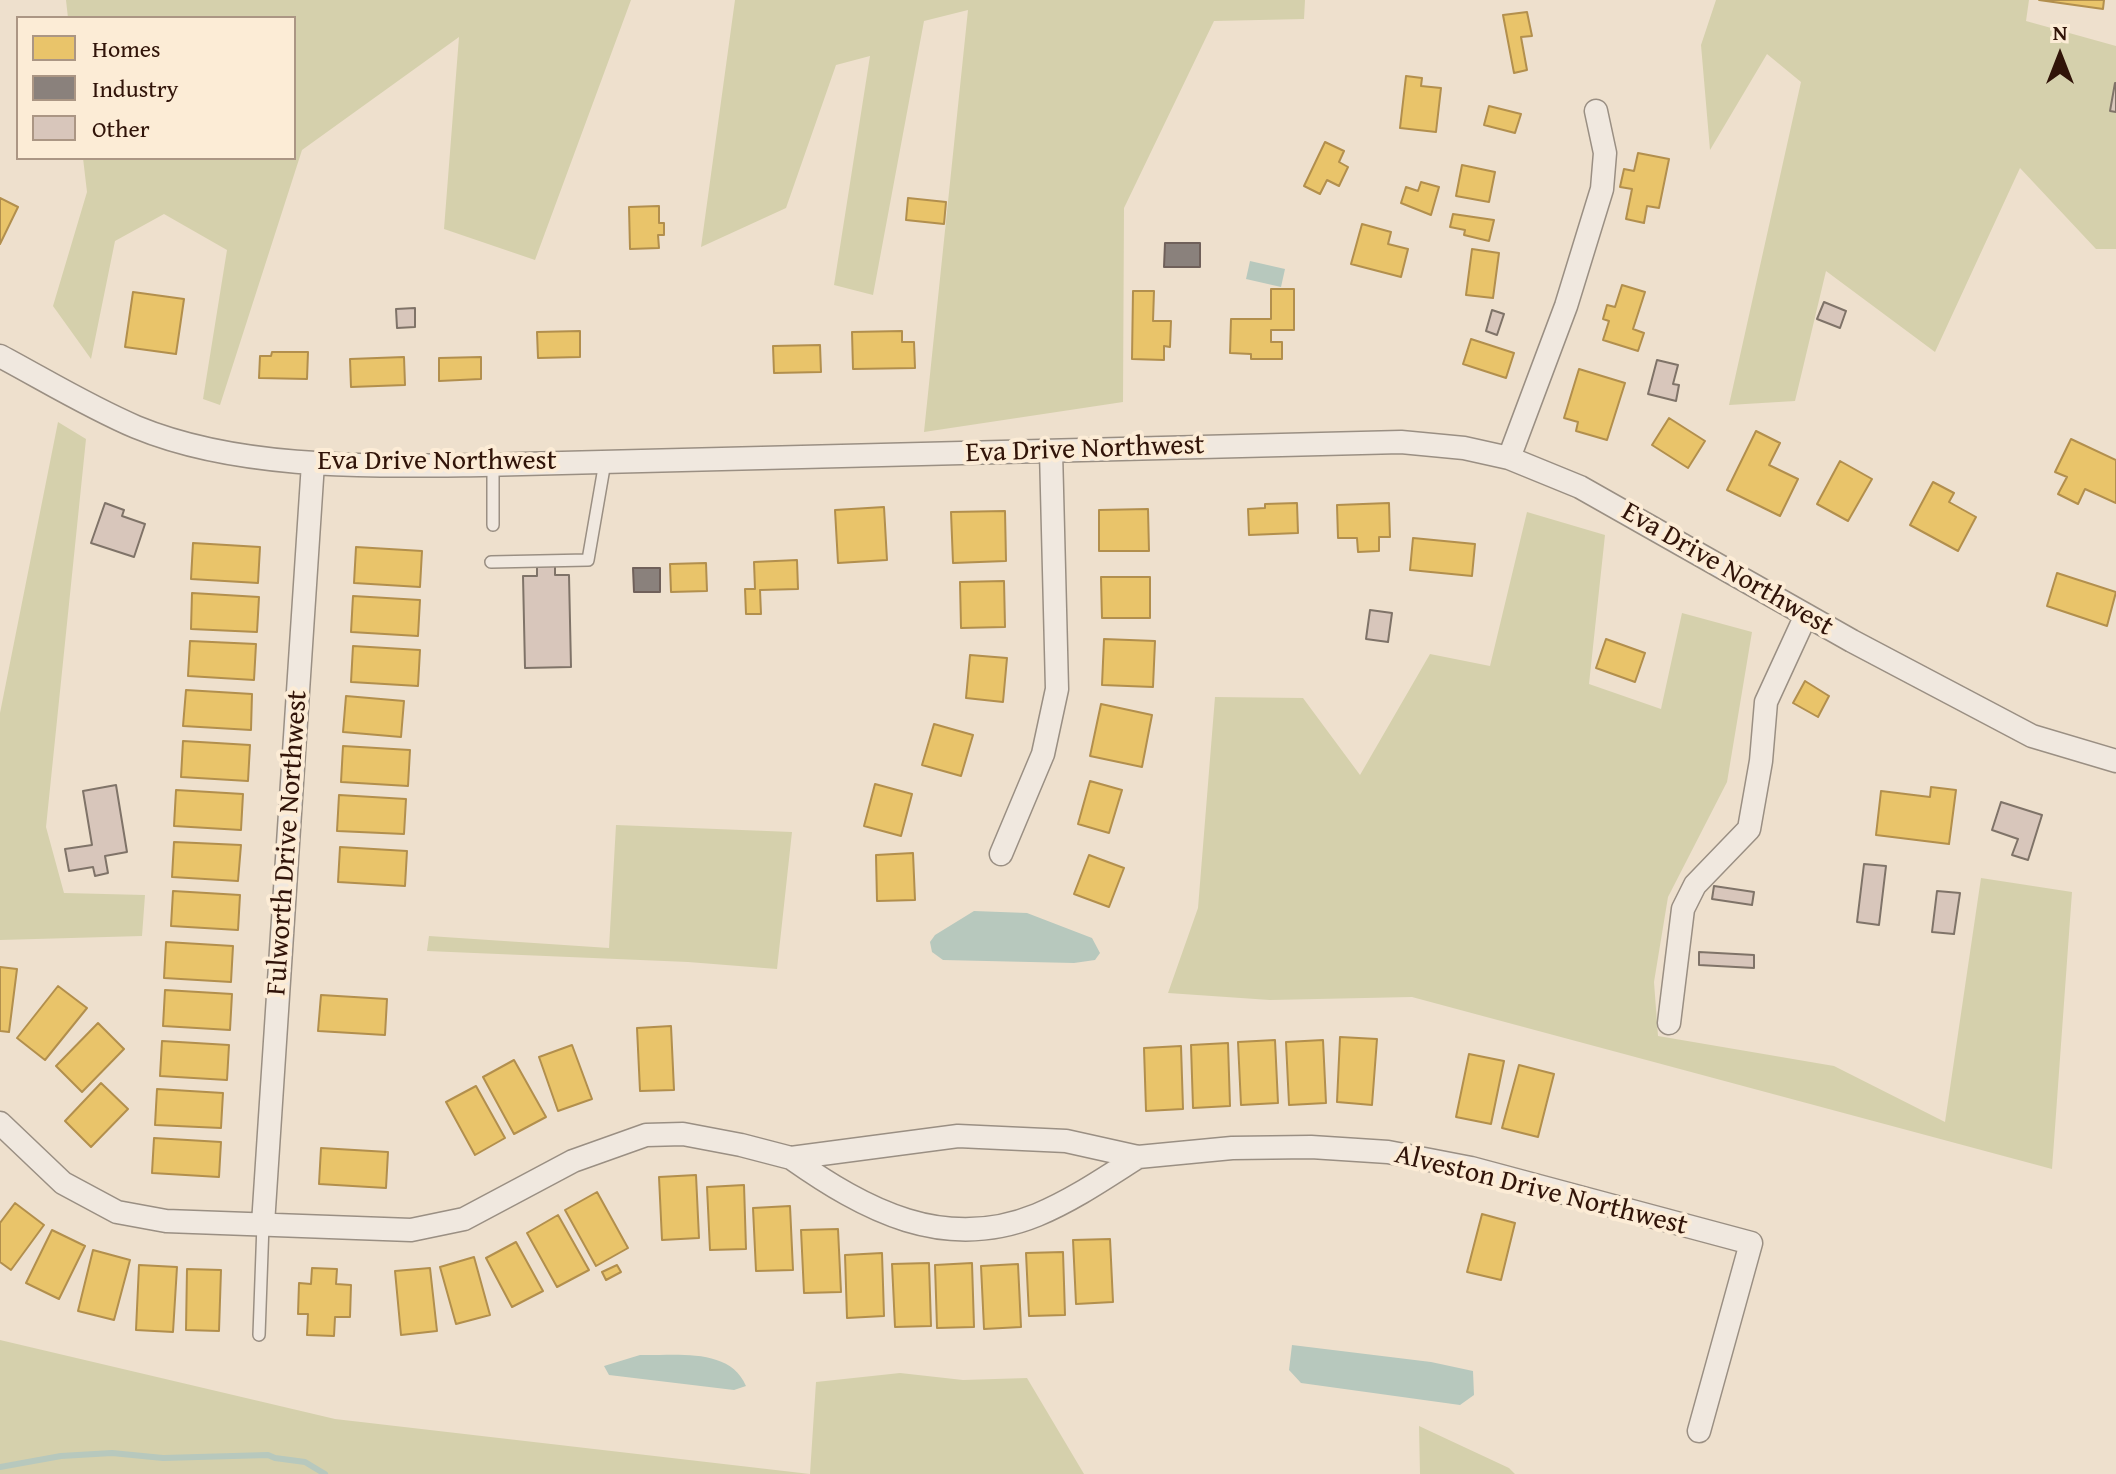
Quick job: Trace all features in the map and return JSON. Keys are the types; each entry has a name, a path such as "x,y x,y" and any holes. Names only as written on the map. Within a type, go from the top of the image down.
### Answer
{"street":[{"path":"1509,458 1566,306 1602,189 1605,153 1596,111"},
{"name":"Eva Drive Northwest","path":"0,356 138,428 232,453 313,463 385,466 605,462 1412,442 1464,448 1509,458 1580,487 1806,615 2032,736 2116,761"},
{"path":"1001,854 1043,754 1057,689 1051,451"},
{"name":"Fulworth Drive Northwest","path":"263,1224 313,463"},
{"path":"1669,1023 1683,909 1695,885 1749,829 1761,761 1766,702 1806,615"},
{"name":"Alveston Drive Northwest","path":"0,1123 63,1183 117,1212 166,1221 411,1230 464,1219 573,1161 646,1135 683,1134 791,1158 831,1186 884,1214 930,1226 966,1229 1002,1225 1035,1215 1085,1191 1138,1157"},
{"name":"Alveston Drive Northwest","path":"791,1158 958,1136 1066,1141 1138,1157 1232,1148 1311,1147 1388,1152 1471,1168 1751,1243 1699,1431"}],"lane":[{"path":"491,562 588,560 605,462"},
{"path":"493,464 493,525"},
{"path":"259,1335 263,1224"}],"shaded area":[{"path":"66,0 631,0 535,260 444,229 459,37 302,150 220,405 203,399 227,250 164,214 115,241 91,359 53,306 87,192 83,160 296,160 296,16 68,16"},
{"path":"735,0 1305,0 1304,19 1214,21 1124,208 1123,402 924,432 968,10 924,21 873,295 834,285 870,56 836,65 786,208 701,247"},
{"path":"1716,0 2029,0 2026,21 2116,46 2116,249 2096,249 2020,168 1935,352 1826,271 1795,401 1729,405 1801,82 1767,54 1710,150 1701,45"},
{"path":"1250,261 1285,269 1281,287 1246,279"},
{"path":"58,422 86,439 46,827 64,893 145,895 142,936 0,940 0,713"},
{"path":"1527,512 1605,535 1589,684 1661,709 1682,613 1752,632 1727,782 1668,897 1654,982 1658,1036 1834,1066 1945,1122 1981,878 2072,892 2052,1169 1412,997 1270,1000 1168,993 1198,908 1215,697 1303,698 1360,775 1430,654 1490,666"},
{"path":"616,825 792,832 777,969 688,962 427,951 429,936 609,948"},
{"path":"974,911 1027,913 1092,938 1100,953 1095,960 1074,963 943,960 932,952 930,942 935,935"},
{"path":"0,1340 335,1419 810,1474 0,1474"},
{"path":"1292,1345 1431,1362 1473,1371 1474,1395 1460,1405 1301,1383 1289,1370"},
{"path":"640,1355 715,1359 728,1365 746,1386 734,1390 609,1375 604,1366"},
{"path":"900,1373 963,1380 1027,1378 1084,1474 810,1474 816,1382"},
{"path":"1419,1426 1509,1468 1515,1474 1420,1474"}],"building: Homes":[{"path":"2039,0 2104,0 2103,9"},
{"path":"1527,12 1532,36 1521,37 1527,70 1514,73 1503,15"},
{"path":"1406,76 1422,78 1421,86 1441,88 1436,132 1400,128"},
{"path":"1489,106 1521,114 1515,133 1484,125"},
{"path":"1325,142 1344,151 1339,162 1348,167 1339,186 1327,180 1320,194 1304,186"},
{"path":"1638,153 1669,159 1659,208 1647,206 1644,223 1626,219 1632,189 1620,187 1624,169 1634,171"},
{"path":"1462,165 1495,172 1489,202 1456,196"},
{"path":"1421,182 1439,187 1431,215 1401,203 1406,187 1418,191"},
{"path":"0,198 18,207 0,244"},
{"path":"908,198 946,202 944,224 906,220"},
{"path":"659,206 659,223 664,223 664,235 658,235 659,248 630,249 629,207"},
{"path":"1453,214 1494,220 1489,241 1464,235 1465,230 1450,227"},
{"path":"1362,224 1391,232 1388,244 1408,249 1401,277 1351,264"},
{"path":"1472,249 1499,253 1493,298 1466,295"},
{"path":"1622,285 1645,292 1633,329 1644,333 1638,351 1603,340 1609,321 1603,319 1607,305 1615,307"},
{"path":"1271,289 1294,289 1294,330 1271,330 1271,342 1282,342 1282,359 1251,359 1251,354 1230,353 1231,319 1271,319"},
{"path":"1133,291 1154,291 1153,321 1171,321 1170,347 1164,346 1164,360 1132,359"},
{"path":"133,292 184,299 176,354 125,347"},
{"path":"580,331 580,357 538,358 537,332"},
{"path":"902,331 902,342 914,342 915,368 853,369 852,332"},
{"path":"1471,339 1514,353 1506,378 1463,364"},
{"path":"820,345 821,372 774,373 773,346"},
{"path":"272,352 308,352 307,379 259,378 260,356 271,356"},
{"path":"404,357 405,385 351,387 350,359"},
{"path":"481,357 481,379 439,381 439,358"},
{"path":"1579,369 1625,383 1607,440 1576,431 1578,422 1564,418"},
{"path":"1669,418 1705,441 1688,468 1652,445"},
{"path":"1756,431 1780,443 1769,465 1798,479 1780,516 1727,490"},
{"path":"2071,439 2116,460 2116,503 2085,489 2078,504 2058,494 2067,477 2055,472"},
{"path":"1840,461 1872,479 1848,521 1817,504"},
{"path":"1933,482 1954,493 1949,502 1976,517 1958,551 1910,525"},
{"path":"1297,503 1298,533 1249,535 1248,509 1265,508 1265,504"},
{"path":"1389,503 1390,537 1379,537 1379,551 1358,552 1357,538 1338,538 1337,505"},
{"path":"884,507 887,560 838,563 835,510"},
{"path":"1148,509 1149,551 1099,551 1099,510"},
{"path":"1005,511 1006,561 953,563 951,512"},
{"path":"1413,538 1475,544 1472,576 1410,570"},
{"path":"193,543 260,547 258,583 191,579"},
{"path":"356,547 422,551 420,587 354,583"},
{"path":"797,560 798,589 760,590 761,614 746,614 745,589 755,589 754,562"},
{"path":"706,563 707,591 671,592 670,564"},
{"path":"2057,573 2116,592 2107,626 2047,606"},
{"path":"1101,577 1150,577 1150,618 1102,618"},
{"path":"1004,581 1005,627 961,628 960,582"},
{"path":"192,593 259,597 257,632 191,629"},
{"path":"353,596 420,600 418,636 351,632"},
{"path":"1104,639 1155,641 1153,687 1102,685"},
{"path":"1606,639 1645,653 1635,682 1596,668"},
{"path":"190,641 256,644 254,680 188,676"},
{"path":"353,646 420,650 418,686 351,682"},
{"path":"970,655 1007,658 1003,702 966,698"},
{"path":"1805,681 1829,696 1818,717 1793,703"},
{"path":"186,690 252,694 251,730 183,726"},
{"path":"346,696 404,701 401,737 343,732"},
{"path":"1101,704 1152,715 1142,767 1090,756"},
{"path":"934,724 973,735 961,776 922,765"},
{"path":"183,741 250,745 248,781 181,777"},
{"path":"343,746 410,750 408,786 341,782"},
{"path":"1090,781 1122,790 1109,833 1078,824"},
{"path":"875,784 912,794 901,836 864,826"},
{"path":"1931,787 1956,790 1949,844 1876,835 1881,791 1930,797"},
{"path":"176,790 243,794 241,830 174,826"},
{"path":"339,795 406,799 404,834 337,831"},
{"path":"174,842 241,845 238,881 172,877"},
{"path":"340,847 407,851 405,886 338,882"},
{"path":"913,853 915,900 877,901 876,855"},
{"path":"1089,855 1124,868 1109,907 1074,894"},
{"path":"173,891 240,895 238,930 171,926"},
{"path":"166,942 233,946 231,982 164,978"},
{"path":"0,967 17,969 9,1032 0,1031"},
{"path":"58,986 87,1008 45,1060 17,1038"},
{"path":"165,990 232,994 230,1030 163,1026"},
{"path":"321,995 387,999 385,1035 318,1031"},
{"path":"98,1023 124,1049 82,1092 56,1066"},
{"path":"671,1026 674,1090 640,1091 637,1028"},
{"path":"1340,1037 1377,1039 1372,1105 1337,1102"},
{"path":"1275,1040 1278,1103 1241,1105 1238,1042"},
{"path":"1323,1040 1326,1103 1289,1105 1286,1042"},
{"path":"162,1041 229,1045 227,1080 160,1076"},
{"path":"1228,1043 1230,1106 1193,1108 1191,1045"},
{"path":"572,1045 592,1099 558,1111 539,1057"},
{"path":"1181,1046 1183,1109 1146,1111 1144,1048"},
{"path":"1469,1054 1504,1061 1491,1124 1456,1117"},
{"path":"514,1060 546,1117 514,1134 483,1077"},
{"path":"1519,1065 1554,1074 1538,1137 1502,1128"},
{"path":"101,1083 128,1109 91,1147 65,1121"},
{"path":"476,1086 505,1138 475,1155 446,1102"},
{"path":"157,1089 223,1093 221,1128 155,1125"},
{"path":"154,1138 221,1142 219,1177 152,1173"},
{"path":"321,1148 388,1152 386,1188 319,1184"},
{"path":"696,1175 699,1238 662,1240 659,1177"},
{"path":"744,1185 746,1249 710,1250 707,1187"},
{"path":"597,1192 628,1248 596,1266 565,1210"},
{"path":"15,1203 44,1225 11,1270 0,1262 0,1223"},
{"path":"790,1206 793,1270 756,1271 753,1208"},
{"path":"1482,1214 1515,1223 1501,1280 1467,1272"},
{"path":"558,1215 589,1270 557,1287 527,1233"},
{"path":"838,1229 841,1292 804,1293 801,1230"},
{"path":"52,1230 85,1246 59,1299 26,1283"},
{"path":"1110,1239 1113,1302 1076,1304 1073,1240"},
{"path":"516,1242 543,1291 512,1307 486,1258"},
{"path":"93,1250 130,1260 114,1320 78,1311"},
{"path":"1063,1252 1065,1315 1029,1316 1026,1253"},
{"path":"882,1253 884,1316 847,1318 845,1255"},
{"path":"474,1257 490,1315 456,1324 440,1267"},
{"path":"929,1263 931,1326 895,1327 892,1264"},
{"path":"972,1263 974,1327 937,1328 935,1265"},
{"path":"1018,1264 1021,1327 984,1329 981,1266"},
{"path":"139,1265 177,1267 173,1332 136,1330"},
{"path":"617,1265 621,1272 606,1280 602,1272"},
{"path":"312,1268 337,1269 336,1284 351,1285 350,1317 335,1317 334,1336 307,1335 308,1314 298,1314 299,1283 311,1284"},
{"path":"430,1268 437,1331 401,1335 395,1271"},
{"path":"187,1269 221,1270 219,1331 186,1330"}],"building: Industry":[{"path":"1165,243 1200,243 1200,267 1164,267"},
{"path":"633,568 660,568 660,592 634,592"}],"building: Other":[{"path":"2116,83 2116,112 2110,111"},
{"path":"1824,302 1846,311 1840,328 1817,319"},
{"path":"415,308 415,327 397,328 396,309"},
{"path":"1492,310 1504,314 1497,335 1486,331"},
{"path":"1657,360 1678,365 1673,384 1679,385 1676,401 1648,394"},
{"path":"105,503 124,510 122,516 145,524 134,557 91,543"},
{"path":"555,557 555,575 569,575 571,667 525,668 523,576 537,576 537,558"},
{"path":"1370,610 1392,613 1388,642 1366,639"},
{"path":"116,785 127,852 105,856 108,873 95,876 93,867 69,871 65,849 92,845 83,791"},
{"path":"2001,802 2042,815 2028,860 2012,855 2018,839 1992,830"},
{"path":"1864,864 1886,866 1879,925 1857,922"},
{"path":"1714,886 1754,892 1752,905 1712,899"},
{"path":"1937,891 1960,893 1954,934 1932,932"},
{"path":"1699,952 1754,955 1754,968 1699,965"}],"waterway":[{"path":"0,1467 61,1456 112,1453 163,1458 268,1455 305,1462 325,1474"}]}
